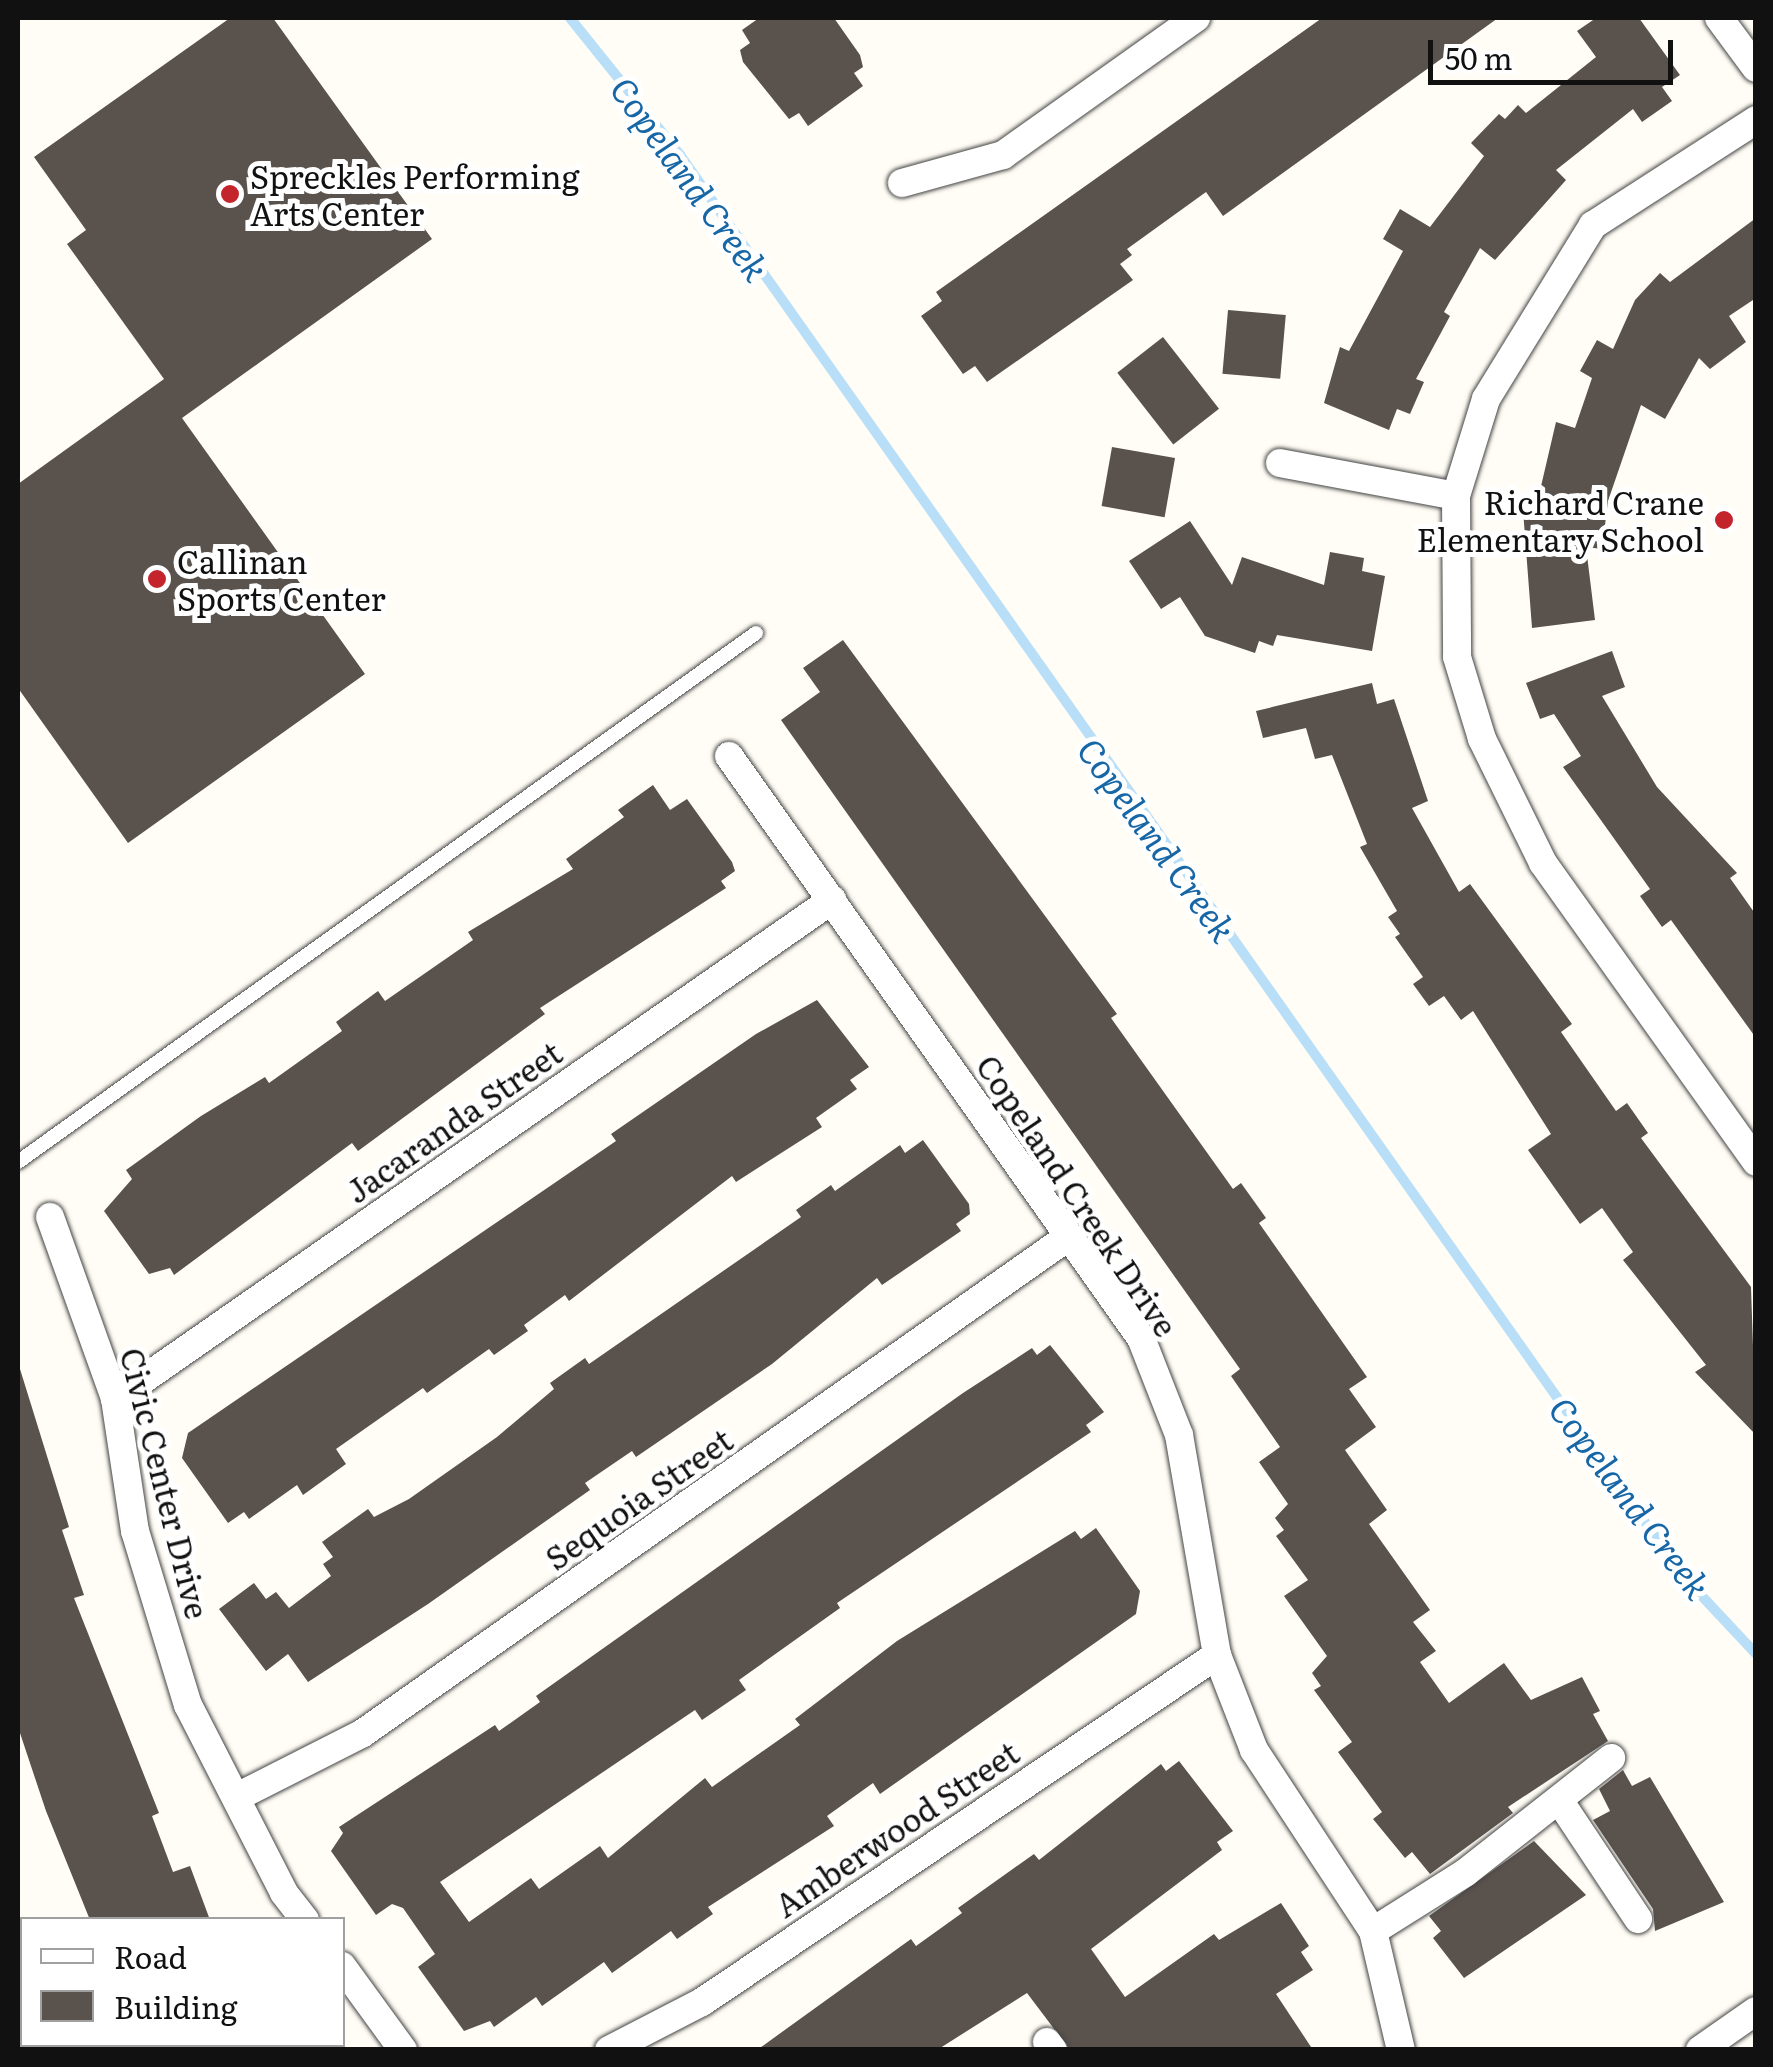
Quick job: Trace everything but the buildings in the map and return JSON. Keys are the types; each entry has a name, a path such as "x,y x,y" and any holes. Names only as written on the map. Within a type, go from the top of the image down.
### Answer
{"street":[{"path":"902,183 1003,156 1196,18"},
{"path":"1719,18 1756,68"},
{"path":"1756,120 1593,226 1486,399 1456,496 1457,657 1482,739 1543,863 1756,1162"},
{"path":"1280,462 1456,496"},
{"name":"Copeland Creek Drive","path":"729,756 1141,1338 1178,1434 1217,1655 1254,1750 1373,1931 1401,2050"},
{"name":"Jacaranda Street","path":"115,1399 832,900"},
{"name":"Civic Center Drive","path":"50,1218 115,1399 151,1583 188,1705 303,1917"},
{"name":"Sequoia Street","path":"236,1797 363,1734 1068,1237"},
{"name":"Amberwood Street","path":"609,2050 702,2002 1217,1655"},
{"path":"1373,1931 1611,1758"},
{"path":"1558,1800 1638,1919"},
{"path":"345,1970 402,2050"},
{"path":"1708,2047 1756,2011"}],"lane":[{"path":"18,1162 756,633"}],"waterway":[{"name":"Copeland Creek","path":"570,18 680,155 1684,1577 1756,1654"}],"place":[{"name":"Spreckles Performing Arts Center","path":"230,194"},
{"name":"Richard Crane Elementary School","path":"1724,520"},
{"name":"Callinan Sports Center","path":"157,579"}]}
